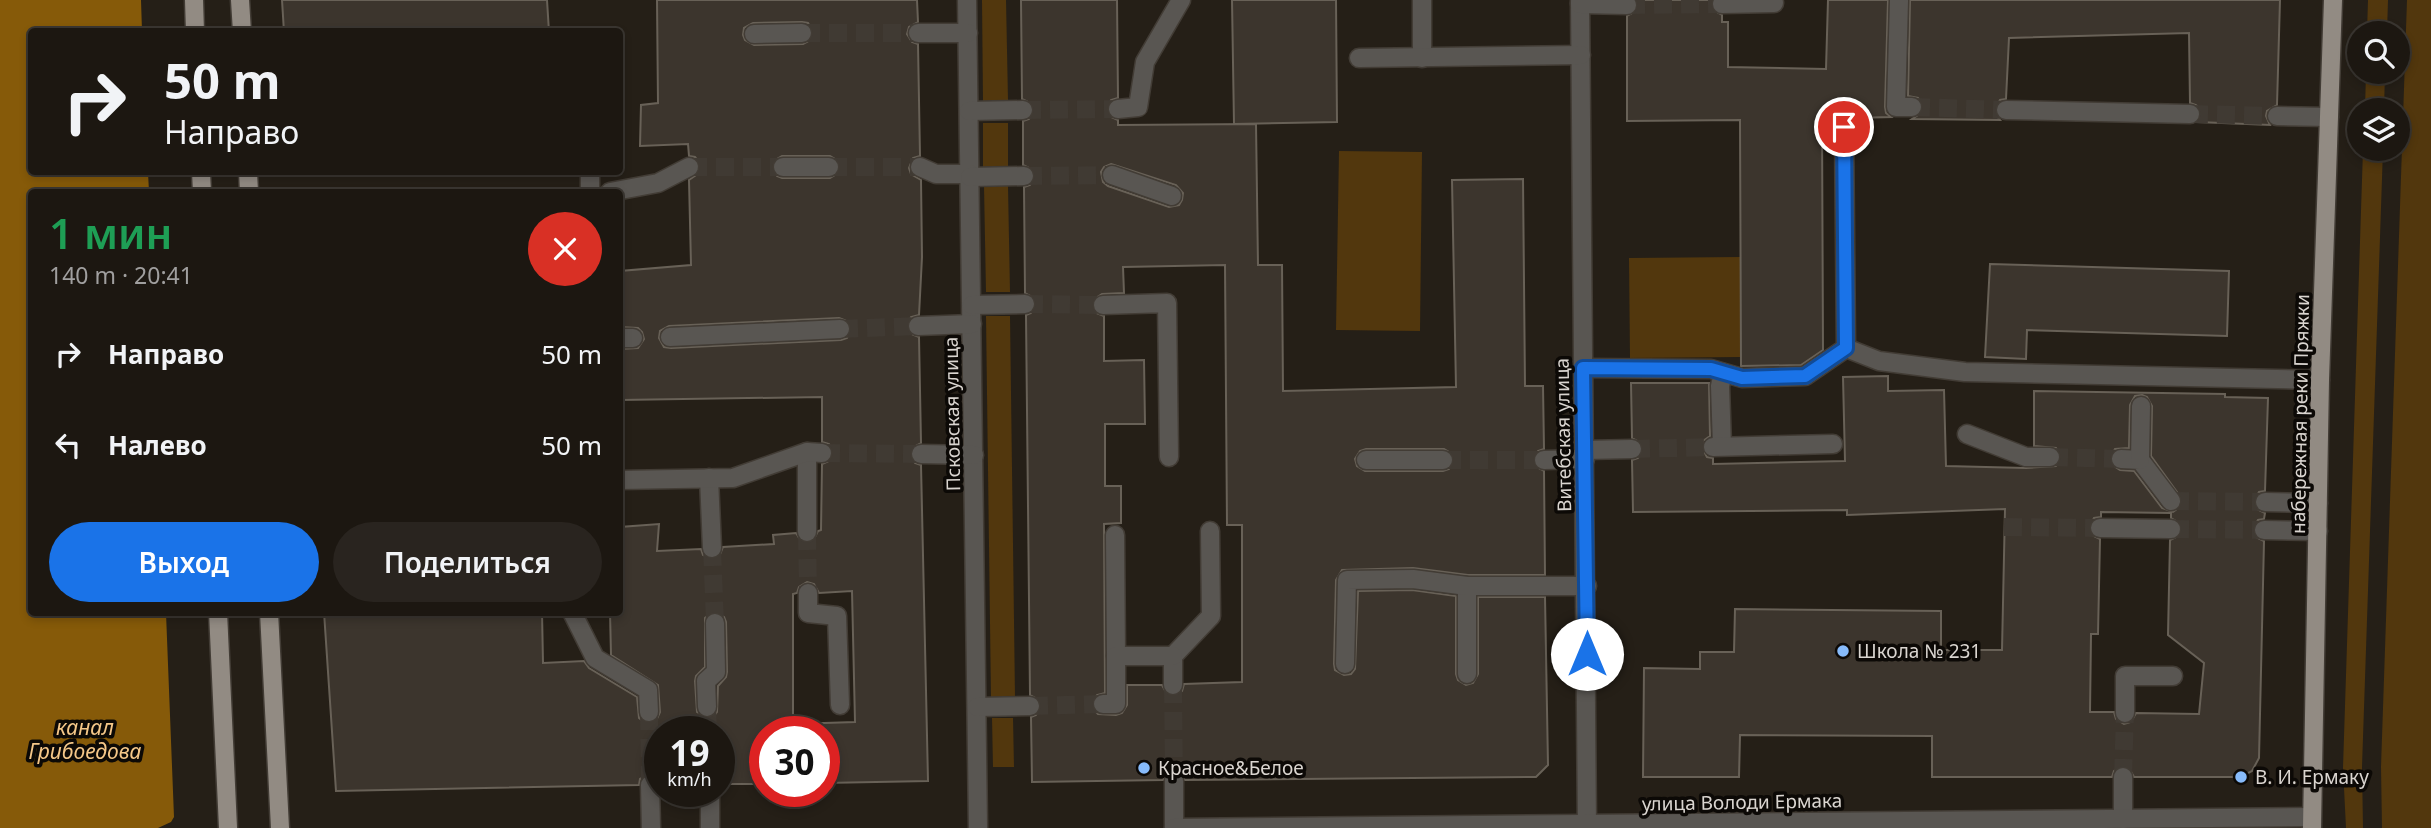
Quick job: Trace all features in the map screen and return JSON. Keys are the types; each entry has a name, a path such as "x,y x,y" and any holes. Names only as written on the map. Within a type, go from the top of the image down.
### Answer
{"main road":[{"path":"194,0 195,28"},
{"path":"240,0 242,28"},
{"name":"набережная реки Пряжки","path":"2312,822 2320,380 2333,0"},
{"path":"218,616 228,828"},
{"path":"269,616 280,828"}],"street":[{"name":"Псковская улица","path":"967,0 978,828"},
{"path":"1118,109 1138,107 1146,62 1181,0"},
{"path":"1422,0 1422,58"},
{"path":"1899,1 1896,107 1912,107"},
{"path":"1580,2 1627,5"},
{"name":"Витебская улица","path":"1580,2 1587,826"},
{"path":"1722,4 1774,3"},
{"path":"754,34 802,33"},
{"path":"918,33 968,33"},
{"path":"1359,58 1581,55"},
{"path":"969,111 1023,110"},
{"path":"2006,110 2190,114"},
{"path":"2277,116 2329,117"},
{"path":"1844,127 1846,348"},
{"path":"623,190 658,183 689,167"},
{"path":"783,167 829,167"},
{"path":"920,167 936,174 1024,176"},
{"path":"1112,175 1172,196"},
{"path":"1103,305 1167,303 1169,457"},
{"path":"972,305 1025,304"},
{"path":"918,326 972,324"},
{"path":"670,337 840,329"},
{"path":"1583,368 1711,369 1742,378 1805,376 1846,348"},
{"path":"1846,348 1879,361 1965,372 2320,380"},
{"path":"1723,373 1717,447 1833,443"},
{"path":"2141,406 2140,460 2171,501"},
{"path":"1966,434 2026,457 2050,457"},
{"path":"1544,460 1632,449"},
{"path":"623,480 733,478 814,453 807,532"},
{"path":"921,454 974,455"},
{"path":"2121,459 2140,460"},
{"path":"1366,460 1443,460"},
{"path":"709,478 712,548"},
{"path":"2265,502 2318,503"},
{"path":"2101,528 2171,529"},
{"path":"2264,530 2318,531"},
{"path":"1173,685 1173,656 1211,616 1210,531"},
{"path":"1103,704 1116,704 1115,535"},
{"path":"1345,664 1347,580 1413,579 1466,586 1587,586"},
{"path":"1466,586 1467,674"},
{"path":"808,593 808,613 837,616 840,705"},
{"path":"574,616 595,659 648,690 649,712"},
{"path":"707,707 706,681 716,672 715,623"},
{"path":"1116,656 1173,656"},
{"path":"2124,713 2126,676 2173,676"},
{"path":"977,707 1030,706"},
{"path":"2123,777 2123,819"},
{"path":"1174,780 1174,828"},
{"path":"651,807 651,828"},
{"path":"710,807 710,828"},
{"name":"улица Володи Ермака","path":"1174,828 1751,825 2123,819 2150,823 2312,822"}],"shaded area":[{"path":"982,0 1006,0 1008,100 983,101"},
{"path":"2368,0 2388,0 2387,21 2367,21"},
{"path":"2407,0 2431,0 2431,828 2382,828 2381,767 2402,161 2410,161 2410,98 2404,98 2404,84 2410,84 2410,21 2406,21"},
{"path":"2366,84 2385,84 2384,98 2365,98"},
{"path":"983,123 1008,123 1008,166 983,167"},
{"path":"1339,151 1422,152 1420,331 1336,330"},
{"path":"2363,161 2383,161 2362,767 2363,828 2346,828 2343,768"},
{"path":"984,186 1008,186 1010,292 986,292"},
{"path":"1740,257 1741,357 1630,358 1629,258"},
{"path":"986,316 1010,316 1015,697 991,698"},
{"path":"992,718 1013,718 1014,767 993,767"}],"water":[{"name":"канал Грибоедова","path":"0,0 141,0 142,28 28,28 28,175 148,175 149,189 28,189 28,616 166,616 174,817 171,822 158,828 0,828"}],"building":[{"path":"282,0 547,0 549,28 284,28"},
{"path":"657,0 917,0 918,22 909,27 907,34 912,42 918,44 920,156 913,158 909,168 911,174 921,180 922,257 919,315 911,317 907,326 909,333 919,337 921,443 912,448 910,454 915,463 921,465 928,781 840,783 840,722 855,722 852,591 819,593 814,584 807,582 793,594 793,716 749,716 749,784 735,784 735,716 714,716 717,712 718,686 727,672 724,617 715,612 705,618 705,667 695,681 697,712 704,716 658,716 658,685 611,655 610,616 623,616 623,527 659,524 657,551 701,549 703,555 712,559 719,557 723,547 774,544 773,535 796,533 801,541 808,543 813,541 821,530 822,464 831,460 833,453 829,444 822,442 822,397 623,400 623,349 638,348 644,339 638,328 623,327 623,271 691,265 689,180 699,173 699,162 695,157 689,156 688,144 640,146 641,105 658,103","holes":["753,23 808,23 813,32 812,39 803,44 754,45 745,40 743,35 744,28","782,156 830,156 838,161 840,168 838,173 830,178 782,178 777,176 772,168 774,161","839,318 849,322 851,329 847,338 841,340 671,348 664,347 659,338 660,331 669,326"]},
{"path":"1021,0 1117,0 1118,98 1111,100 1107,109 1109,116 1118,120 1118,125 1256,124 1258,265 1282,265 1283,391 1456,387 1452,180 1523,179 1525,386 1543,386 1544,449 1538,451 1533,460 1535,466 1544,471 1545,575 1468,575 1413,568 1342,570 1336,580 1334,664 1335,670 1344,675 1351,674 1355,669 1358,591 1412,590 1456,596 1456,674 1458,680 1466,685 1473,683 1478,674 1478,597 1545,597 1548,765 1536,777 1185,780 1180,772 1173,770 1168,772 1163,780 1032,782 1031,717 1036,715 1041,706 1039,700 1030,695 1026,315 1031,313 1036,304 1034,298 1025,293 1024,187 1030,185 1035,176 1033,170 1023,165 1023,121 1029,119 1034,110 1032,104 1022,99","holes":["1111,164 1176,185 1183,193 1182,200 1179,205 1169,207 1108,186 1103,182 1101,172","1225,265 1227,525 1242,525 1242,682 1184,684 1182,691 1174,696 1167,694 1162,685 1127,685 1127,705 1122,713 1116,715 1098,714 1092,703 1097,695 1105,693 1104,524 1121,523 1121,486 1105,486 1105,424 1145,424 1144,360 1104,361 1104,316 1094,312 1093,300 1102,294 1124,293 1123,267","1444,449 1452,454 1454,461 1449,469 1443,471 1365,471 1357,466 1355,459 1360,451"]},
{"path":"1232,0 1336,0 1337,122 1234,124"},
{"path":"1637,0 1712,0 1713,10 1722,15 1722,22 1728,22 1728,67 1826,69 1828,0 1888,0 1885,107 1886,113 1891,117 1843,116 1822,119 1823,350 1801,365 1741,366 1740,120 1627,121 1627,16 1636,11"},
{"path":"1910,0 2280,0 2277,105 2267,111 2270,125 2198,122 2200,109 2190,103 2189,33 2009,38 2006,99 2000,100 1995,109 2000,120 1912,119 1921,113 1923,106 1918,98 1908,96"},
{"path":"1990,264 2229,271 2227,336 2027,330 2026,359 1985,357"},
{"path":"1888,376 1888,391 1944,390 1946,466 2056,466 2061,458 2056,448 2034,446 2034,391 2225,394 2225,397 2268,398 2265,491 2259,492 2254,501 2255,508 2265,513 2264,519 2258,520 2253,529 2254,536 2264,541 2259,758 2252,771 2241,777 2134,777 2129,768 2122,766 2114,771 2112,777 1932,777 1932,736 1740,735 1739,777 1643,777 1644,668 1700,669 1700,652 1734,652 1735,609 1941,611 1941,650 2002,650 2005,509 1847,515 1847,510 1633,512 1632,460 1638,458 1643,449 1641,443 1632,438 1631,383 1709,383 1710,436 1703,441 1702,448 1707,457 1713,458 1713,464 1845,461 1843,377","holes":["2135,396 2147,397 2152,406 2151,456 2182,499 2181,506 2173,512 2162,508 2134,471 2120,470 2111,464 2110,458 2115,449 2129,448 2130,405","2101,512 2171,513 2171,518 2181,524 2180,535 2170,540 2168,635 2204,663 2199,714 2136,713 2131,722 2124,724 2116,719 2114,712 2090,712 2091,634 2098,634 2100,539 2090,534 2089,527 2094,518 2101,517"]},
{"path":"324,616 542,616 543,663 584,661 589,668 637,697 639,718 644,722 644,777 640,779 639,785 336,791"}],"tunnel":[{"path":"1627,5 1722,4"},
{"path":"802,33 918,33"},
{"path":"1912,107 2006,110"},
{"path":"1023,110 1118,109"},
{"path":"2190,114 2277,116"},
{"path":"689,167 783,167"},
{"path":"829,167 920,167"},
{"path":"1024,176 1112,175"},
{"path":"1025,304 1103,305"},
{"path":"840,329 918,326"},
{"path":"1632,449 1713,447"},
{"path":"822,453 921,454"},
{"path":"2050,457 2121,459"},
{"path":"1443,460 1544,460"},
{"path":"2171,501 2265,502"},
{"path":"2004,527 2100,528"},
{"path":"2171,529 2264,530"},
{"path":"807,532 808,593"},
{"path":"712,548 715,623"},
{"path":"1173,685 1174,781"},
{"path":"1030,706 1103,704"},
{"path":"707,707 707,716"},
{"path":"649,712 649,716"},
{"path":"2123,777 2125,713"}],"place":[{"name":"Школа № 231","path":"1843,651"},
{"name":"Красное&Белое","path":"1144,768"},
{"name":"В. И. Ермаку","path":"2241,777"}],"route":[{"path":"1587,654 1583,368 1711,369 1742,378 1805,376 1846,348 1844,127"}]}
